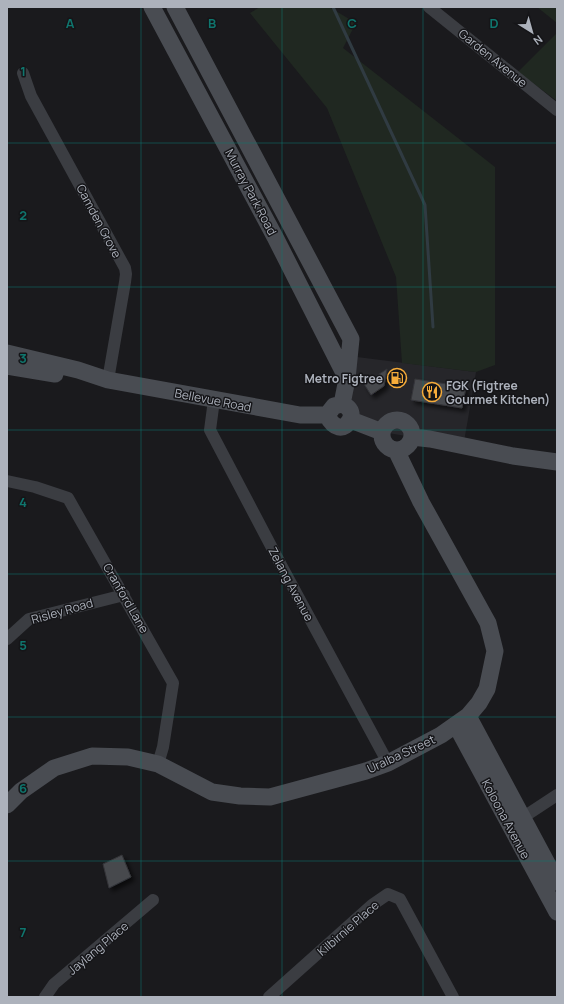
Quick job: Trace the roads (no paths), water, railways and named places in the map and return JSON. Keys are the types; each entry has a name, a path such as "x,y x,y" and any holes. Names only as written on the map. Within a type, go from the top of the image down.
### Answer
{"street":[{"name":"Murray Park Road","path":"152,7 275,238 347,378"},
{"name":"Murray Park Road","path":"175,7 351,339 347,378 342,404"},
{"name":"Garden Avenue","path":"429,7 557,110"},
{"name":"Camden Grove","path":"23,74 32,96 125,268 125,282 104,379"},
{"path":"275,238 293,229"},
{"name":"Bellevue Road","path":"7,353 78,370 104,379 300,415 327,415"},
{"name":"Bellevue Road","path":"7,366 80,378 104,379"},
{"name":"Zelang Avenue","path":"214,400 210,430 388,763"},
{"path":"342,404 346,406 352,414 351,420 347,425 340,427 331,423 327,415 334,406 342,404"},
{"path":"351,420 382,432"},
{"path":"397,420 406,423 410,427 412,437 406,446 396,450 387,446 384,442 382,432 387,423 397,420"},
{"path":"412,437 430,439 513,456 557,462"},
{"name":"Uralba Street","path":"7,805 22,791 54,768 92,756 128,757 158,764 212,792 240,796 270,796 366,771 388,763 441,735 462,721 479,703 487,689 495,651 488,623 421,502 396,450"},
{"name":"Cranford Lane","path":"7,481 34,487 68,498 173,683 163,747 158,764"},
{"name":"Risley Road","path":"7,639 29,619 124,595"},
{"name":"Koloona Avenue","path":"462,721 516,822 557,912"},
{"path":"516,822 557,795"},
{"name":"Koloona Avenue","path":"516,822 557,882"},
{"name":"Kilbirnie Place","path":"269,997 372,905 388,894 400,899 453,997"},
{"name":"Jaylang Place","path":"45,997 54,984 154,900"}],"waterway":[{"path":"333,7 425,205 433,327"}],"place":[{"name":"Metro Figtree","path":"397,378"},
{"name":"FGK (Figtree Gourmet Kitchen)","path":"432,392"}]}
